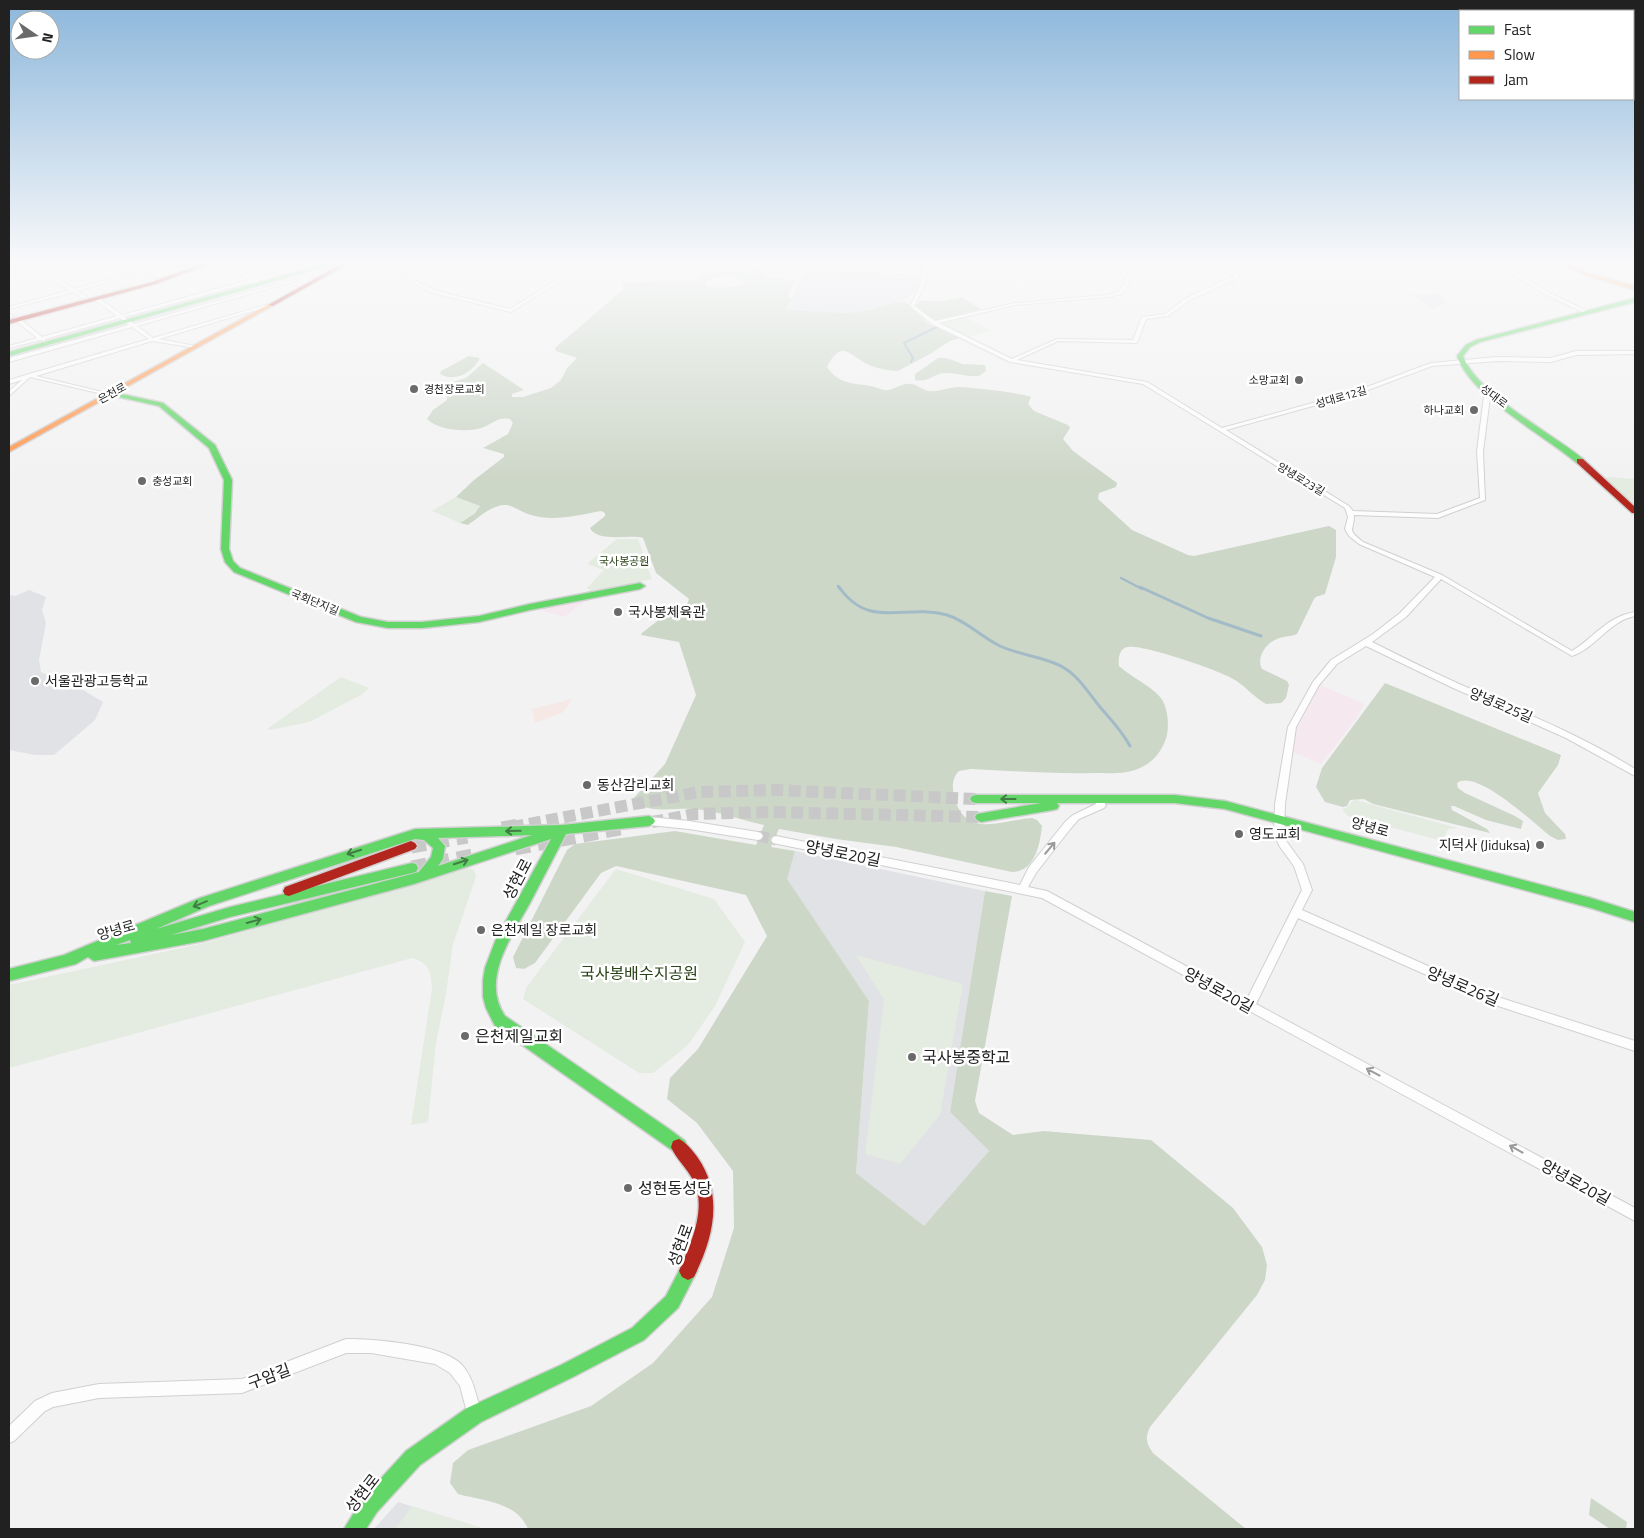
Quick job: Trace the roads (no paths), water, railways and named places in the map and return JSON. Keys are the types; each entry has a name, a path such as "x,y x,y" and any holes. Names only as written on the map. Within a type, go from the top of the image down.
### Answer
{"main road":[{"path":"9,354 44,341 70,335"},
{"name":"은천로","path":"9,450 217,335"},
{"path":"1459,362 1460,356 1466,347 1478,341 1503,335"},
{"name":"성대로","path":"1459,362 1465,372 1492,395 1577,458 1635,511"},
{"name":"국회단지길","path":"110,394 161,404 212,447 228,480 225,549 229,562 237,570 359,620 388,625 422,625 479,619 530,607 640,586"},
{"name":"양녕로","path":"976,800 1097,802 1184,800 1225,805 1591,903 1635,917"},
{"name":"양녕로","path":"981,817 1097,802"},
{"path":"69,959 206,902 415,834 562,830 649,821"},
{"path":"69,959 203,935 414,879 424,874 562,830"},
{"name":"성현로","path":"354,1529 370,1505 413,1458 474,1415 568,1371 638,1334 672,1302 696,1259 706,1221 703,1184 689,1159 675,1142 500,1022 493,1015 488,993 499,946 562,830"},
{"path":"415,834 427,835 439,846 437,859 424,874"},
{"name":"양녕로","path":"230,912 411,846"},
{"name":"양녕로","path":"9,976 230,912 412,868"}],"street":[{"path":"36,335 44,341"},
{"path":"9,360 85,335"},
{"path":"146,335 153,340 195,347"},
{"path":"9,382 171,335"},
{"path":"958,335 1012,361 1145,383"},
{"path":"1012,361 1058,340 1134,342 1137,335"},
{"path":"9,347 44,341"},
{"path":"1459,362 1497,359 1551,360 1576,353 1635,352"},
{"name":"성대로12길","path":"1221,430 1358,392 1431,365 1459,362"},
{"path":"9,394 31,376"},
{"path":"31,376 110,394"},
{"name":"양녕로23길","path":"1145,383 1347,507 1352,513"},
{"path":"1492,395 1487,396 1480,451 1483,499 1438,516 1352,513 1348,529 1351,535 1361,543 1440,576 1572,654 1582,649 1607,625 1635,614"},
{"path":"1249,1006 1307,890 1298,864 1283,844 1279,835 1279,818 1292,727 1316,684 1334,662 1376,636 1403,615 1440,576"},
{"name":"양녕로25길","path":"1365,642 1453,684 1552,727 1617,761 1635,773"},
{"path":"1022,888 1032,870 1076,816 1097,802"},
{"path":"649,821 758,836"},
{"name":"양녕로20길","path":"776,840 1022,888 1044,894 1249,1006 1424,1098 1635,1215"},
{"name":"양녕로26길","path":"1296,912 1496,1001 1635,1046"},
{"name":"구암길","path":"9,1436 40,1406 52,1400 99,1391 242,1386 346,1346 371,1346 437,1357 455,1368 466,1383 474,1415"}],"waterway":[{"path":"911,362 913,358 904,343 921,335"},
{"path":"1121,578 1142,589"},
{"path":"839,587 851,600 863,608 876,612 932,612 947,615 961,621 1000,646 1062,666 1075,676 1120,730 1130,746"},
{"path":"1140,587 1208,618 1261,636"}],"tunnel":[{"path":"512,827 699,792 775,790 976,799"},
{"path":"652,822 695,814 772,812 981,817"},
{"path":"502,829 519,826"},
{"path":"515,848 625,827"},
{"path":"411,846 467,836"},
{"path":"758,836 776,840"},
{"path":"412,868 473,856"}],"place":[{"name":"소망교회","path":"1299,380"},
{"name":"경천장로교회","path":"414,389"},
{"name":"하나교회","path":"1474,410"},
{"name":"충성교회","path":"142,481"},
{"name":"국사봉체육관","path":"618,612"},
{"name":"서울관광고등학교","path":"35,681"},
{"name":"동산감리교회","path":"587,785"},
{"name":"영도교회","path":"1239,834"},
{"name":"지덕사 (Jiduksa)","path":"1540,845"},
{"name":"은천제일 장로교회","path":"481,930"},
{"name":"은천제일교회","path":"465,1036"},
{"name":"국사봉중학교","path":"912,1057"},
{"name":"성현동성당","path":"628,1188"}],"park label":[{"name":"국사봉공원","path":"624,561"},
{"name":"국사봉배수지공원","path":"639,973"}]}
